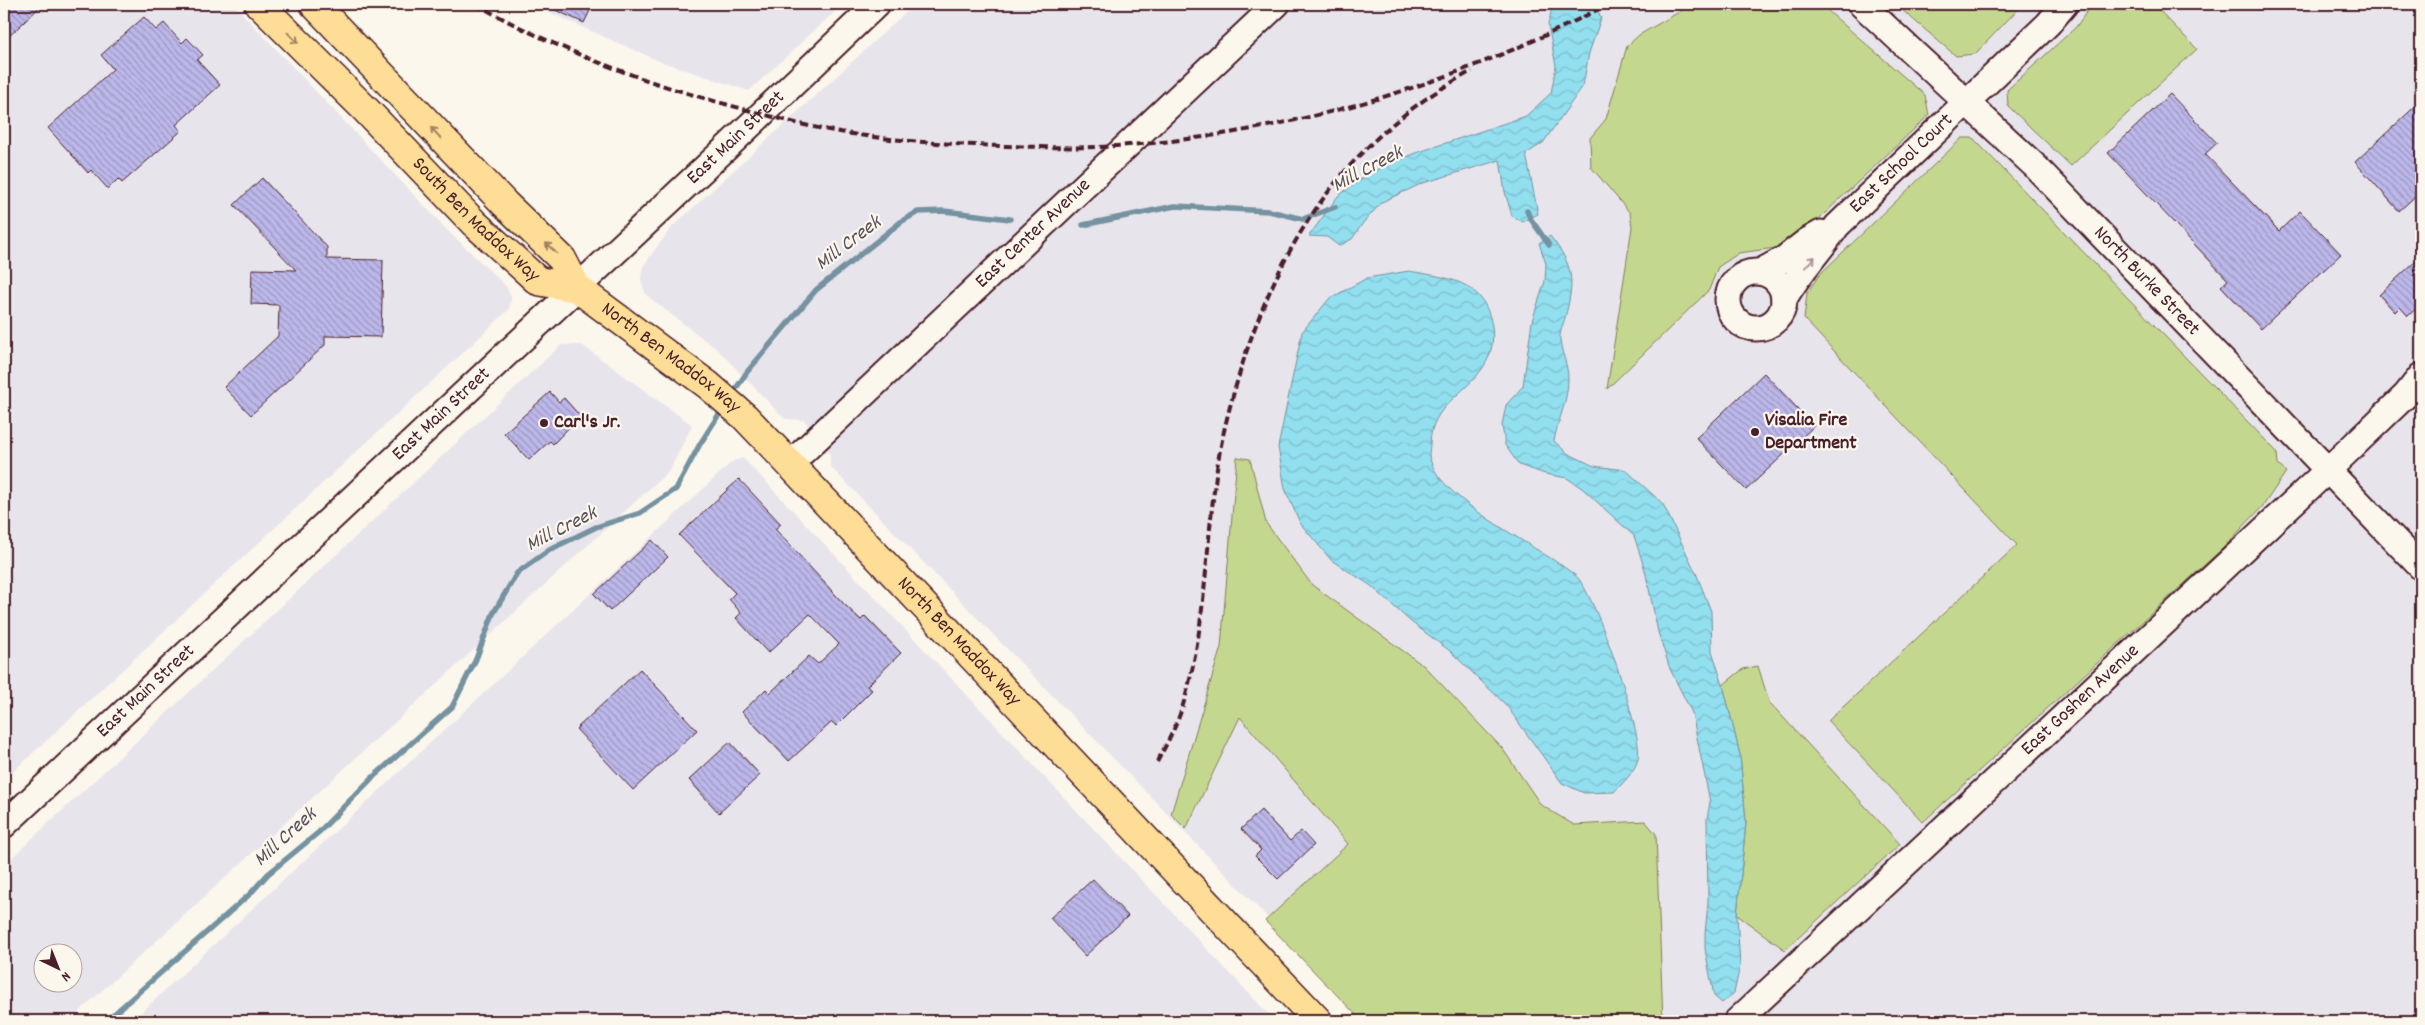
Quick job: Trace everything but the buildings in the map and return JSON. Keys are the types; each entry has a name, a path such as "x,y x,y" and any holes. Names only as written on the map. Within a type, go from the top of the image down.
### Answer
{"main road":[{"name":"South Ben Maddox Way","path":"259,4 504,252 538,281 577,288"},
{"name":"South Ben Maddox Way","path":"314,4 505,204 562,259 577,288"},
{"name":"North Ben Maddox Way","path":"577,288 708,385 738,412 790,464 1318,1021"}],"street":[{"name":"East Main Street","path":"4,825 877,4"},
{"name":"East Center Avenue","path":"790,464 1277,4"},
{"name":"North Burke Street","path":"1861,4 2035,166 2329,469 2421,567"},
{"name":"East School Court","path":"1837,226 1807,240 1795,252 1760,272 1743,275 1731,287 1728,303 1733,317 1750,328 1767,326 1780,315 1784,299 1793,283 1819,252 1837,226 1966,100 2048,24 2065,4"},
{"path":"1760,272 1767,274 1780,284 1784,299"},
{"name":"East Goshen Avenue","path":"1737,1021 2329,469 2406,395 2421,376"}],"shaded area":[{"path":"4,4 233,4 449,232 506,286 511,297 509,309 498,320 4,780"},
{"path":"530,4 843,4 749,91 659,61"},
{"path":"915,4 2421,4 2421,1021 1368,1021 830,466 830,454 804,420 785,419 718,350 646,295 641,280 643,266 672,227"},
{"path":"561,345 582,345 692,425 670,470 69,1021 4,1021 4,865"},
{"path":"743,458 1275,1021 132,1021 733,461"}],"green space":[{"path":"1693,4 1820,4 1925,95 1929,115 1790,246 1739,253 1718,267 1709,290 1607,389 1632,227 1630,213 1591,167 1590,138 1606,119 1627,46 1639,35"},
{"path":"1895,4 2023,4 1975,54 1956,56"},
{"path":"2092,4 2153,4 2197,49 2071,166 2008,106 2007,90 2076,27"},
{"path":"1962,138 1973,138 2277,452 2278,465 2286,472 2263,506 2222,549 1923,822 1828,721 2017,545 1804,319 1807,293 1819,275"},
{"path":"1237,457 1250,459 1266,523 1312,585 1424,666 1502,748 1541,805 1574,825 1645,821 1656,834 1663,1021 1362,1021 1265,921 1348,844 1240,717 1186,829 1171,814 1221,647"},
{"path":"1758,666 1769,702 1900,844 1785,950 1737,915 1746,822 1740,755 1723,685 1743,669"}],"water":[{"path":"1553,4 1595,4 1601,18 1589,53 1583,86 1543,143 1526,154 1538,214 1523,222 1512,216 1505,192 1500,160 1423,183 1382,202 1363,223 1352,239 1339,246 1327,237 1309,236 1338,196 1371,172 1416,153 1526,116 1551,93 1556,66 1548,25"},
{"path":"1550,236 1564,256 1568,265 1571,283 1560,338 1568,373 1568,387 1554,441 1567,453 1594,466 1626,470 1663,504 1696,573 1711,611 1712,651 1723,685 1740,755 1746,822 1737,915 1740,966 1734,993 1722,1003 1714,996 1705,949 1708,903 1707,819 1710,802 1692,713 1670,669 1658,632 1645,570 1634,536 1583,489 1567,478 1545,474 1519,465 1505,445 1502,425 1506,405 1523,386 1532,321 1545,281 1546,264 1539,243"},
{"path":"1409,271 1451,279 1462,284 1473,290 1488,311 1493,336 1489,357 1477,376 1443,409 1436,419 1432,430 1429,457 1438,475 1472,507 1560,564 1576,576 1584,587 1616,665 1634,723 1638,745 1638,759 1634,769 1614,792 1584,793 1562,783 1506,705 1450,651 1411,622 1370,585 1331,560 1300,523 1285,489 1278,447 1302,332 1329,299 1367,278"}],"waterway":[{"name":"Mill Creek","path":"1083,225 1175,206 1269,211 1303,219 1335,207"},
{"name":"Mill Creek","path":"731,396 747,372 816,290 902,221 918,212 944,211 1010,219"},
{"path":"1527,211 1549,245"},
{"name":"Mill Creek","path":"106,1021 250,894 268,874 319,832 371,779 452,707 476,659 493,614 517,573 551,549 596,527 640,513 676,489 700,444 723,408"}],"railway":[{"path":"476,4 539,37 605,65 706,99 800,124 857,135 906,140 979,145 1066,147 1113,146 1190,139 1314,116 1436,80 1552,32 1608,4"},
{"path":"1157,762 1173,731 1189,684 1200,627 1221,445 1237,382 1253,333 1272,286 1295,242 1322,201 1352,163 1387,129 1427,98 1472,71"}],"place":[{"name":"Carl's Jr.","path":"544,423"},
{"name":"Visalia Fire Department","path":"1755,432"}]}
